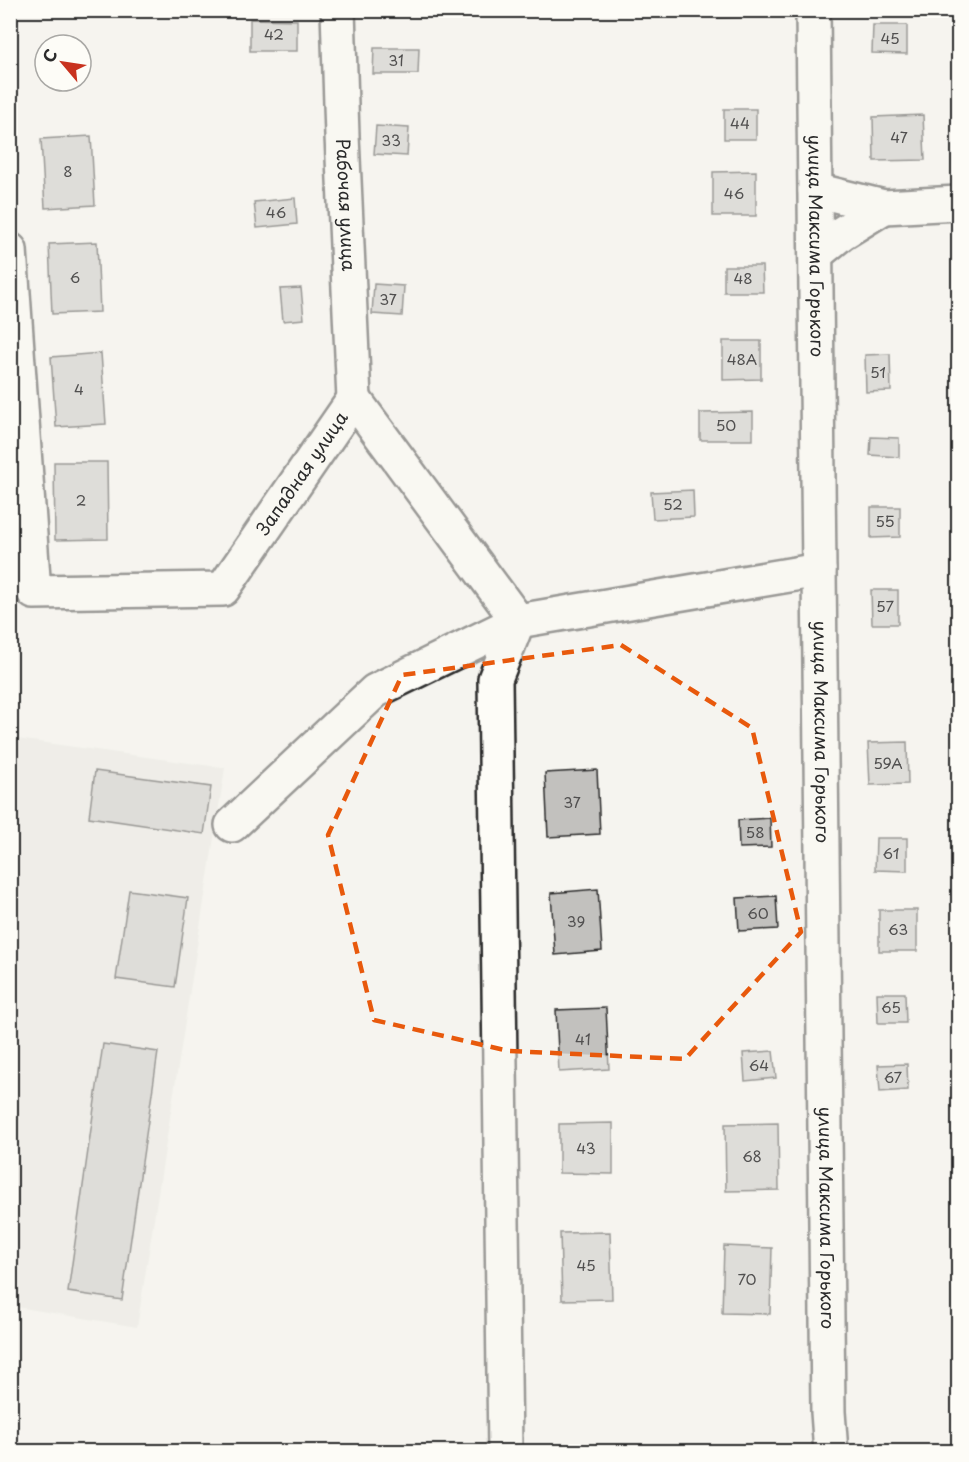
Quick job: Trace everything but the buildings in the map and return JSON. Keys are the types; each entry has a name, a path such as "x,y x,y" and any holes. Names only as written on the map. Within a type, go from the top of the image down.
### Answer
{"street":[{"name":"Рабочая улица","path":"338,10 354,399"},
{"name":"улица Максима Горького","path":"813,10 828,1412 831,1452"},
{"path":"815,190 884,207 958,203"},
{"path":"816,254 842,232 884,207"},
{"name":"Западная улица","path":"10,250 34,592 223,589 354,399 518,621"},
{"path":"232,825 375,691 518,621 819,570"},
{"path":"505,1452 495,679 518,621"}],"highlighted area":[{"path":"621,645 752,728 801,932 685,1059 509,1051 374,1020 328,835 402,675"}],"shaded area":[{"path":"10,738 225,768 137,1327 11,1306"}]}
